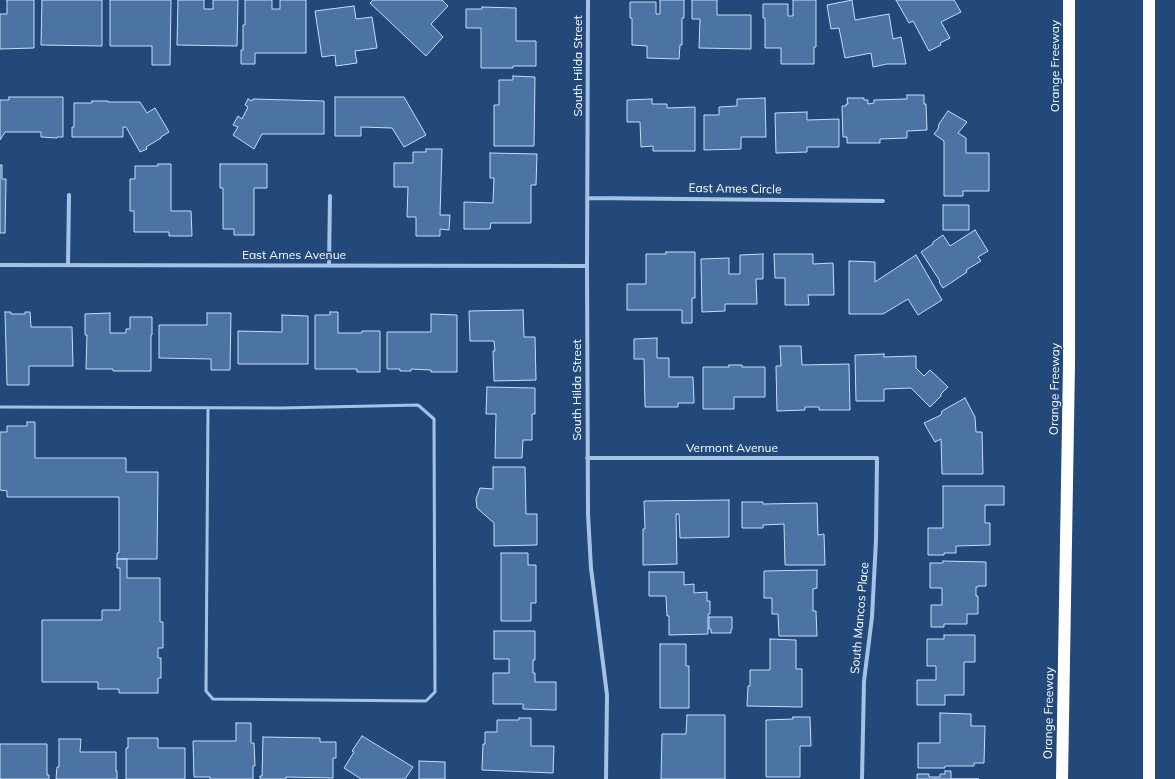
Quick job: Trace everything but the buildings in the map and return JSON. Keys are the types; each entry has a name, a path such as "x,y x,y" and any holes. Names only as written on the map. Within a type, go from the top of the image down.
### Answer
{"highway":[{"name":"Orange Freeway","path":"1062,779 1069,364 1069,0"},
{"path":"1149,779 1150,0"}],"street":[{"name":"South Hilda Street","path":"588,0 588,514 591,568 607,695 606,779"},
{"path":"68,265 69,195"},
{"path":"329,266 330,196"},
{"name":"East Ames Circle","path":"588,198 883,201"},
{"name":"East Ames Avenue","path":"0,265 587,266"},
{"name":"Vermont Avenue","path":"587,458 877,458"},
{"name":"South Mancos Place","path":"862,779 864,680 872,617 876,540 877,458"}],"lane":[{"path":"0,407 281,408 418,405 434,419 435,692 426,701 213,699 206,691 208,408"}]}
